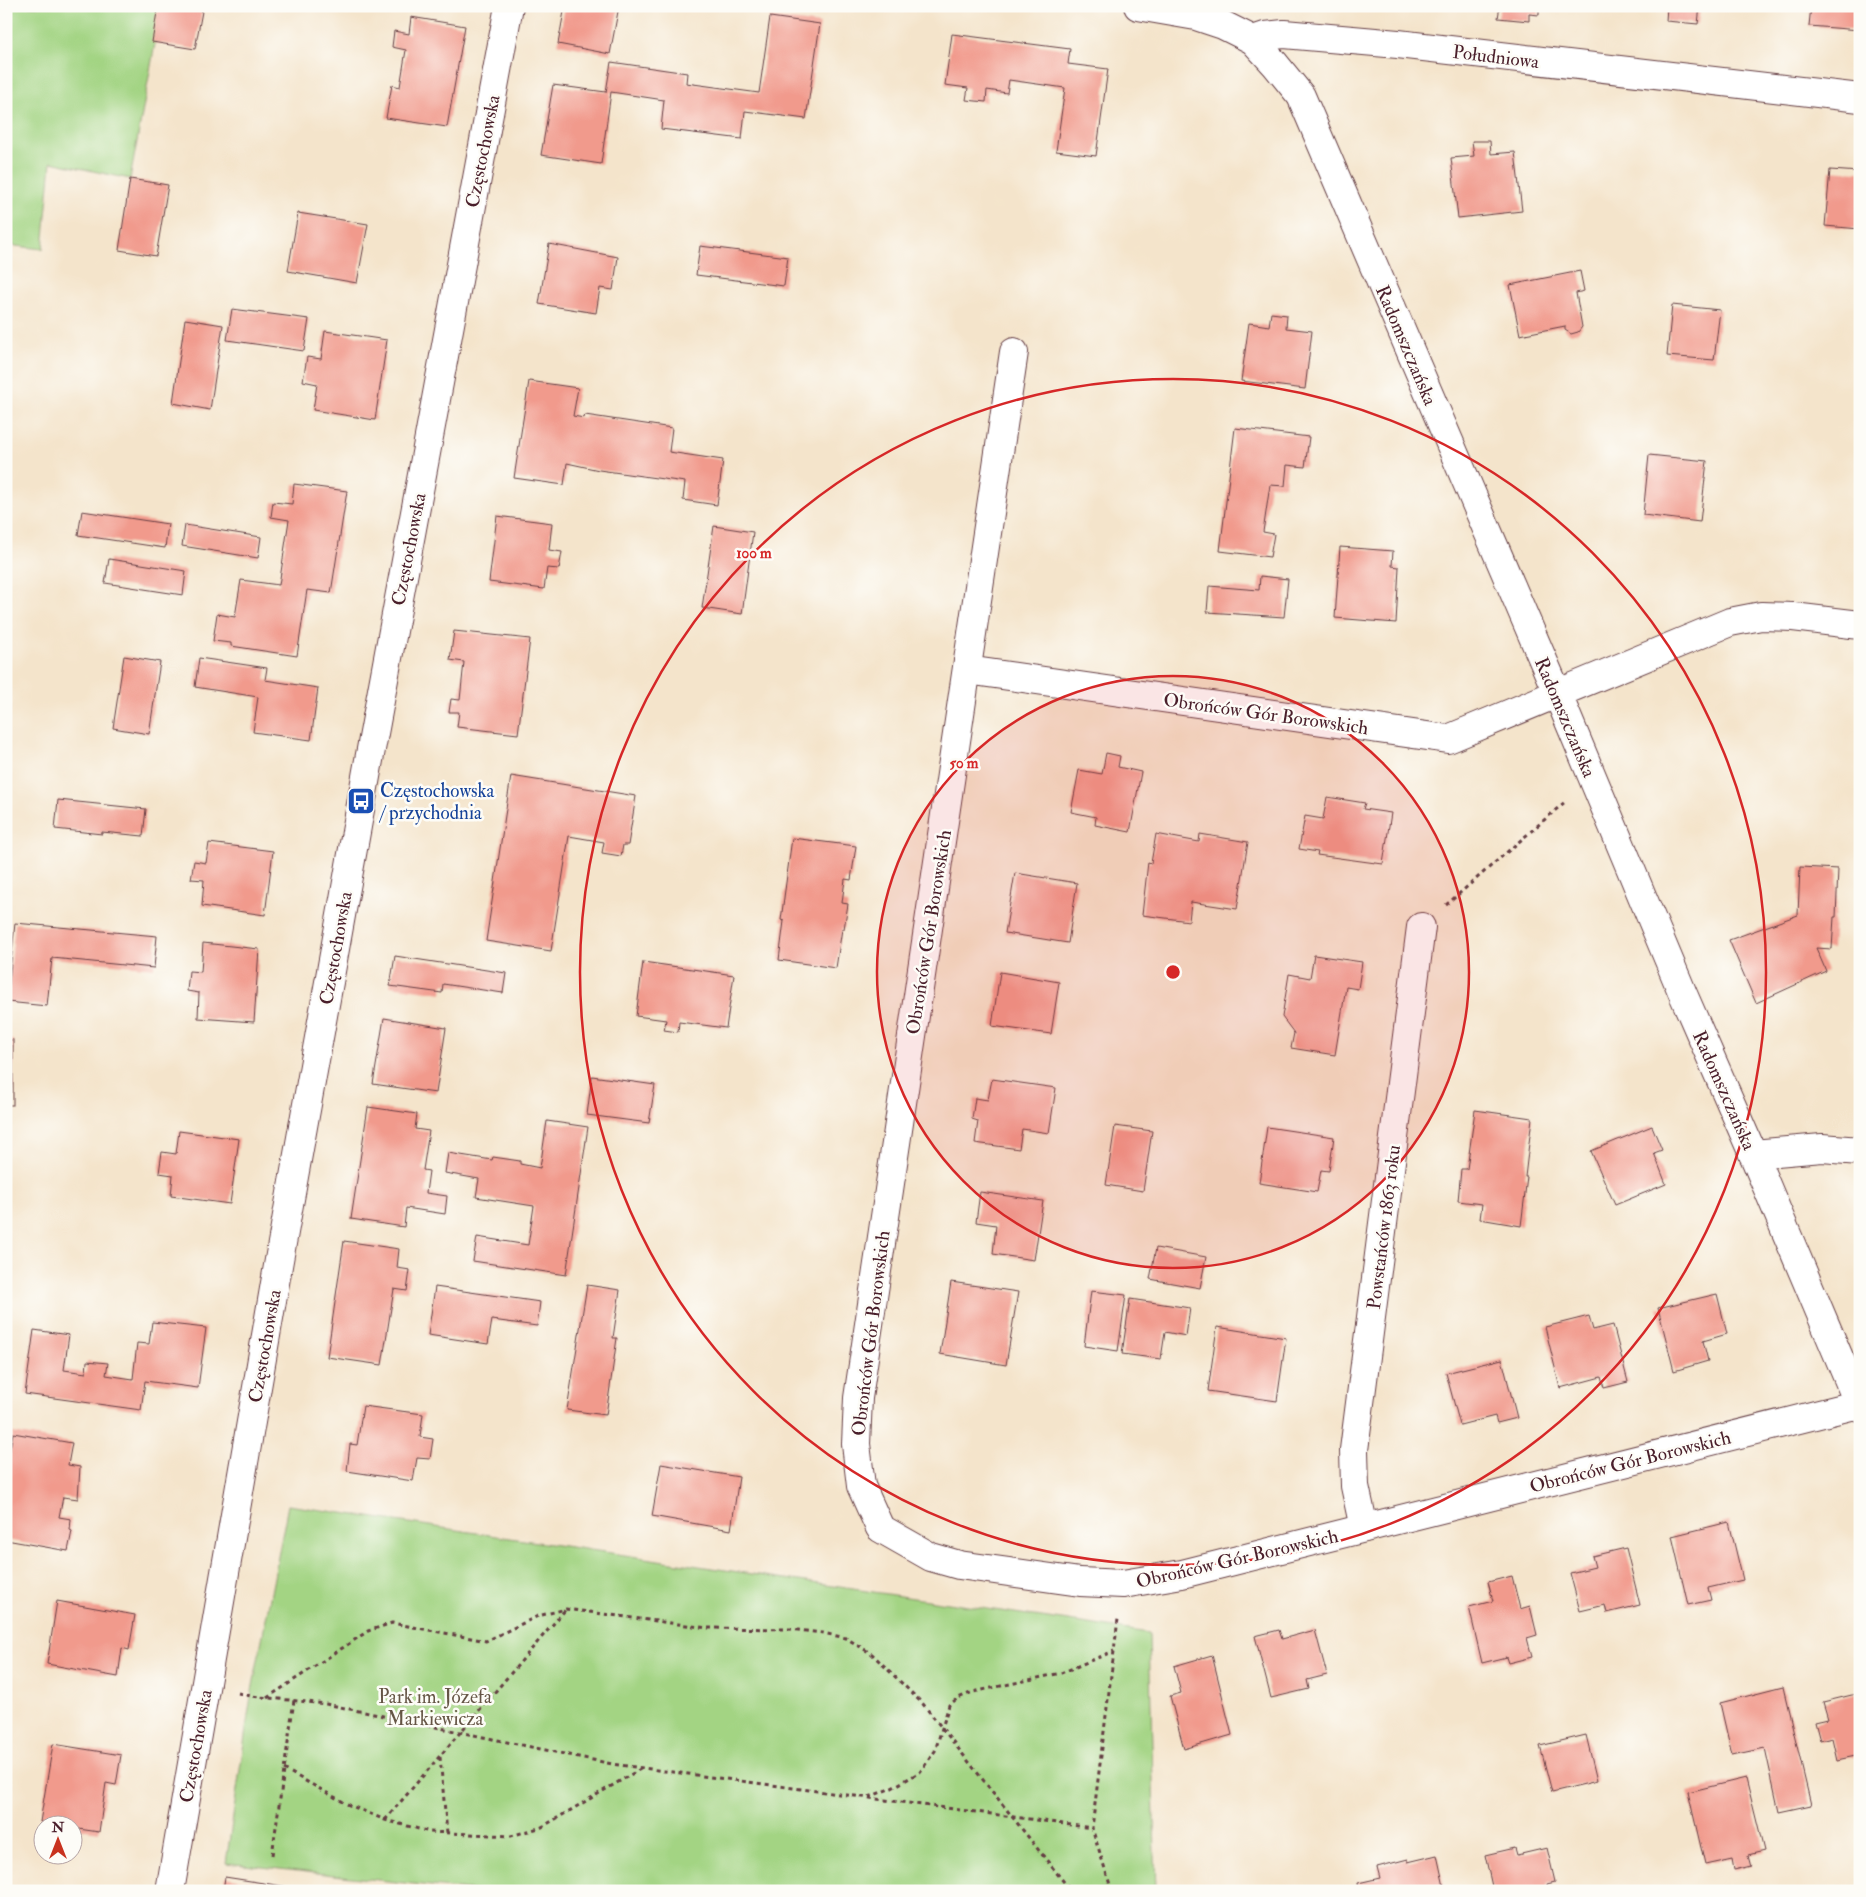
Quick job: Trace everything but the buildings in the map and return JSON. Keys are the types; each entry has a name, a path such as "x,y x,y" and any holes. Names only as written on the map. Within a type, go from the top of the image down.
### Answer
{"street":[{"name":"Częstochowska","path":"170,1891 279,1260 367,771 509,6"},
{"path":"1138,6 1196,16 1224,16 1253,40"},
{"name":"Południowa","path":"1253,40 1265,36 1284,34 1370,42 1860,98"},
{"name":"Radomszczańska","path":"1253,40 1301,96 1558,695 1683,994 1859,1405"},
{"name":"Obrońców Gór Borowskich","path":"1014,352 858,1398 856,1444 861,1486 880,1528 931,1557 959,1565 1080,1582 1123,1584 1182,1574 1859,1405"},
{"name":"Obrońców Gór Borowskich","path":"967,670 1448,739 1558,695 1730,622 1761,616 1860,625"},
{"name":"Powstańców 1863 roku","path":"1364,1528 1355,1486 1354,1450 1421,927"},
{"path":"1753,1154 1822,1148 1860,1151"}],"path":[{"path":"1421,927 1592,778"},
{"path":"1112,1891 1092,1828 1123,1584"},
{"path":"267,1698 360,1636 378,1627 392,1623 486,1641 538,1616 566,1609 708,1628 789,1629 823,1632 846,1638 872,1654 923,1704 1071,1891"},
{"path":"385,1820 566,1609"},
{"path":"868,1797 892,1788 920,1772 935,1751 948,1705 958,1698 973,1692 1060,1673 1114,1651"},
{"path":"206,1685 251,1696 326,1704 612,1764 1092,1828"},
{"path":"272,1855 294,1700"},
{"path":"440,1756 447,1833"},
{"path":"284,1769 347,1804 385,1820 430,1832 511,1836 542,1827 642,1768"}],"green space":[{"path":"6,6 162,6 130,179 51,162 43,249 6,245"},
{"name":"Park im. Józefa Markiewicza","path":"288,1505 1149,1633 1156,1891 477,1891 226,1863 251,1696"}],"place":[{"name":"Częstochowska / przychodnia","path":"361,801"}]}
